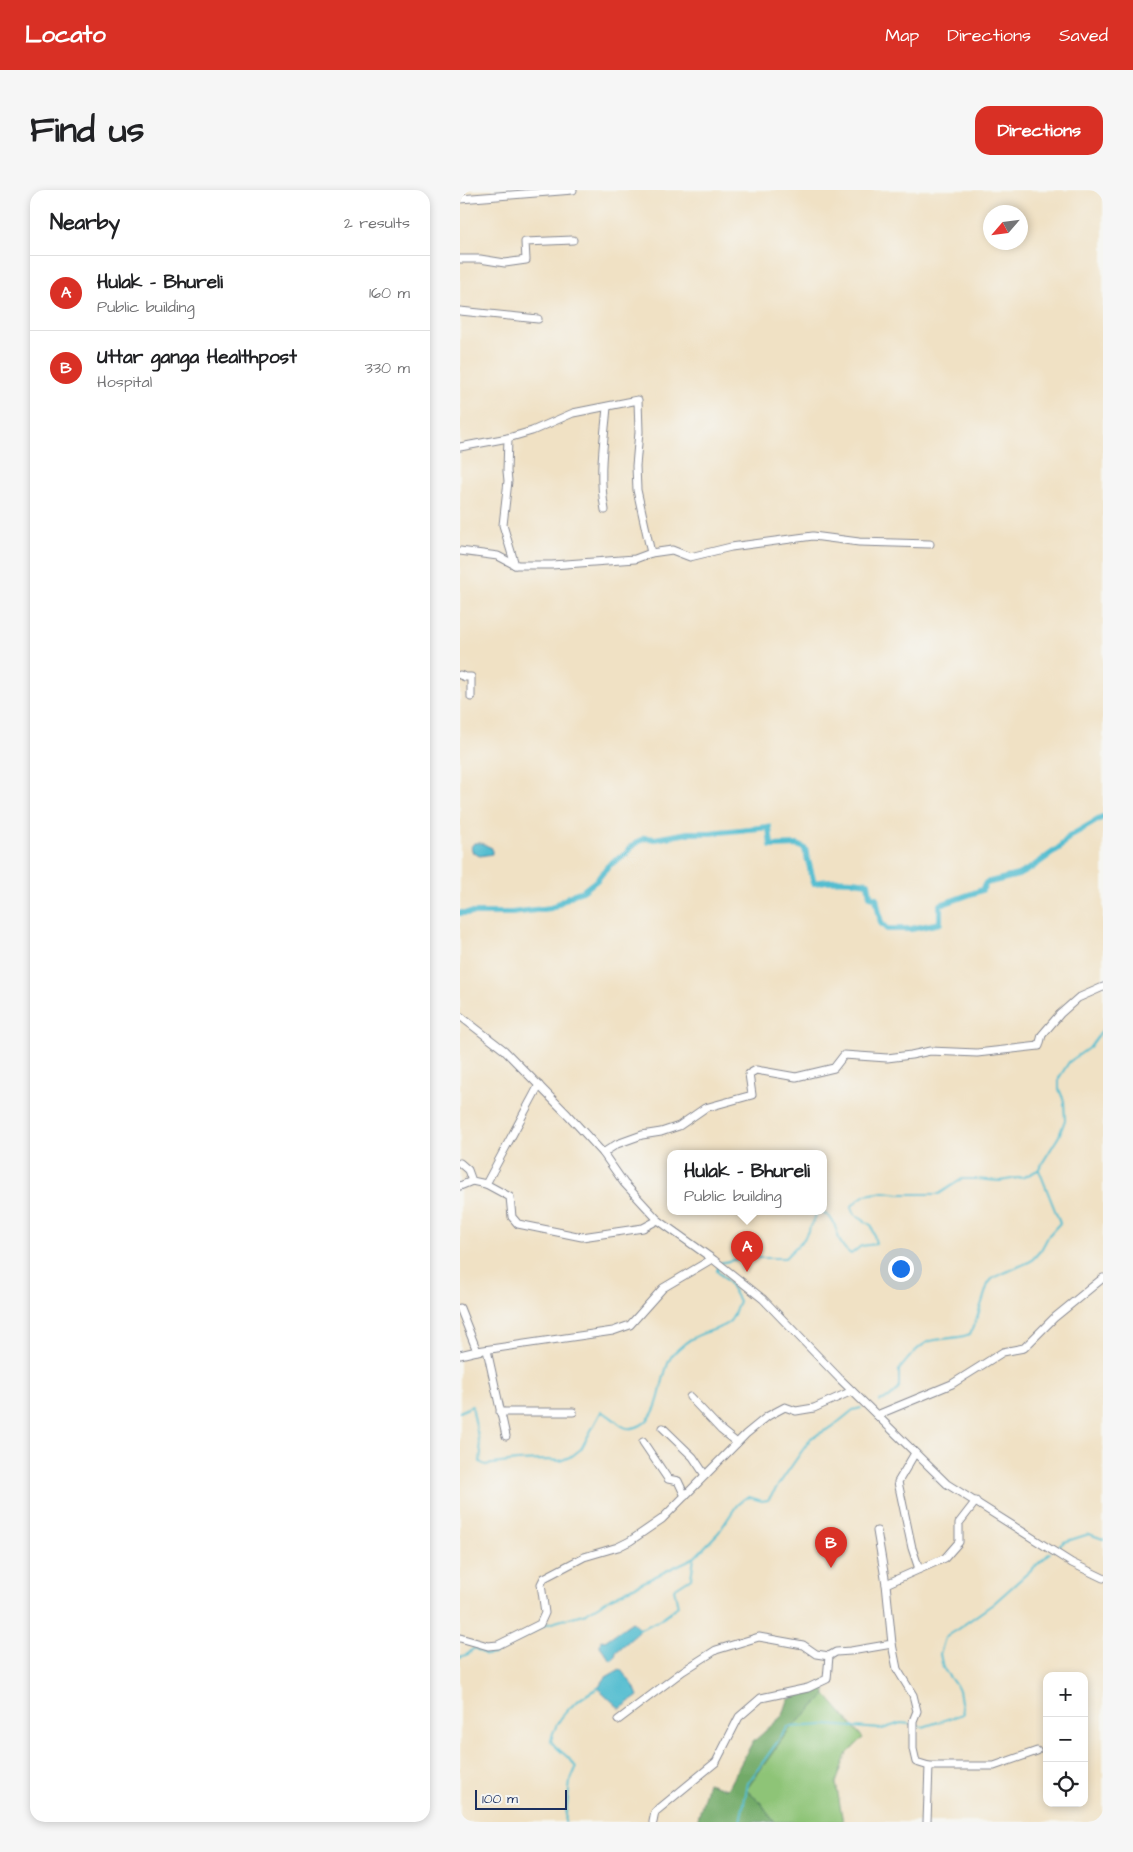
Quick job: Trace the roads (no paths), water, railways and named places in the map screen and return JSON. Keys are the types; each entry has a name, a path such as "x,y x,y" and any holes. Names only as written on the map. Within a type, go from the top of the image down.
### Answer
{"street":[{"path":"460,199 573,190"},
{"path":"460,260 480,259 505,263 526,260 525,242 573,240"},
{"path":"460,311 538,319"},
{"path":"460,447 508,438 541,428 574,413 638,400 637,490 652,553"},
{"path":"605,510 601,471 607,407"},
{"path":"508,438 508,480 503,524 515,565"},
{"path":"460,550 498,556 515,565 552,565 594,560 635,559 652,553 672,550 690,556 731,547 813,536 859,542 930,544"},
{"path":"460,675 471,677 471,697"},
{"path":"603,1153 617,1144 642,1135 661,1132 678,1126 705,1108 752,1096 749,1074 756,1070 796,1076 834,1068 844,1055 887,1058 911,1056 930,1051 977,1053 1039,1046 1042,1035 1060,1014 1078,998 1103,986"},
{"path":"460,1016 504,1050 539,1085 603,1153 624,1183 658,1220 763,1299 852,1391 947,1484 1060,1556 1103,1578"},
{"path":"486,1184 539,1085"},
{"path":"460,1164 468,1170 472,1181"},
{"path":"460,1186 472,1181 486,1184 510,1197 512,1217 518,1224 582,1238 643,1228 658,1220"},
{"path":"460,1355 613,1331 630,1325 663,1288 713,1260"},
{"path":"874,1412 952,1384 1003,1352 1024,1348 1054,1318 1103,1278"},
{"path":"460,1308 477,1351"},
{"path":"487,1350 506,1436"},
{"path":"460,1638 488,1646 498,1645 540,1624 545,1614 542,1584 544,1578 584,1557 618,1547 630,1541 662,1519 705,1475 768,1416 784,1407 796,1411 814,1408 852,1391"},
{"path":"690,1397 737,1444"},
{"path":"500,1412 573,1412"},
{"path":"662,1428 693,1457 705,1475"},
{"path":"643,1442 668,1478 678,1481 685,1496"},
{"path":"915,1453 898,1482 912,1548 919,1569"},
{"path":"886,1584 945,1558 959,1542 959,1523 976,1501"},
{"path":"877,1531 897,1669 913,1695 917,1711 913,1721 913,1749 916,1762 929,1766 994,1766 1037,1751"},
{"path":"618,1720 683,1671 716,1650 760,1637 803,1646 816,1654 829,1656 836,1652 892,1644"},
{"path":"653,1822 655,1812 716,1762 739,1717 761,1698 808,1688 827,1679 829,1656"},
{"path":"927,1822 929,1766"}],"water":[{"path":"474,843 481,843 492,848 492,854 480,856 473,853 471,847"},
{"path":"632,1622 637,1625 639,1632 616,1652 615,1658 611,1661 600,1646 601,1640 605,1641"},
{"path":"620,1669 634,1686 638,1696 620,1709 598,1688 606,1677"}],"waterway":[{"path":"460,913 512,913 551,908 574,894 583,891 597,880 608,866 645,838 655,839 688,833 710,833 769,827 771,846 798,845 805,849 814,883 841,880 868,883 870,896 876,898 881,923 887,929 911,929 940,923 940,905 982,890 986,883 1018,875 1031,868 1059,848 1070,836 1103,817"},
{"path":"826,1215 831,1219 841,1242 851,1254 861,1246 876,1244 872,1226 854,1214 852,1210 852,1206 865,1195 884,1192 939,1194 962,1179 1000,1181 1024,1177 1038,1170 1059,1136 1065,1120 1064,1101 1059,1089 1059,1078 1069,1062 1090,1047 1103,1029"},
{"path":"879,1401 889,1398 899,1389 899,1370 920,1347 932,1340 970,1334 988,1284 993,1278 1031,1261 1060,1223 1039,1170"},
{"path":"720,1263 742,1258 785,1258 804,1239 816,1215"},
{"path":"460,1412 472,1406 481,1452 480,1462 485,1465 517,1461 560,1461 572,1456 581,1449 601,1412 611,1417 623,1427 634,1428 641,1425 653,1412 667,1365 673,1354 689,1340 726,1324 733,1317 739,1301 729,1283 717,1271 718,1267"},
{"path":"460,1657 468,1654 474,1648 486,1655 494,1654 545,1625 586,1613 611,1598 695,1557 719,1532 737,1505 744,1499 749,1497 762,1501 768,1500 811,1438 832,1427 853,1410 861,1408"},
{"path":"1054,1550 1064,1542 1089,1534 1103,1539"},
{"path":"915,1725 923,1727 963,1714 959,1690 943,1668 940,1654 945,1638 993,1604 1050,1553"},
{"path":"638,1629 653,1623 678,1606 674,1589 691,1578 694,1558"},
{"path":"565,1822 570,1782 576,1768 571,1760 551,1741 553,1732 562,1717 575,1703 598,1688"},
{"path":"740,1822 748,1783 788,1727 825,1725 882,1729 901,1723 910,1724"}],"place":[{"name":"Hulak - Bhureli","path":"747,1272"},
{"name":"Uttar ganga Healthpost","path":"831,1568"}]}
